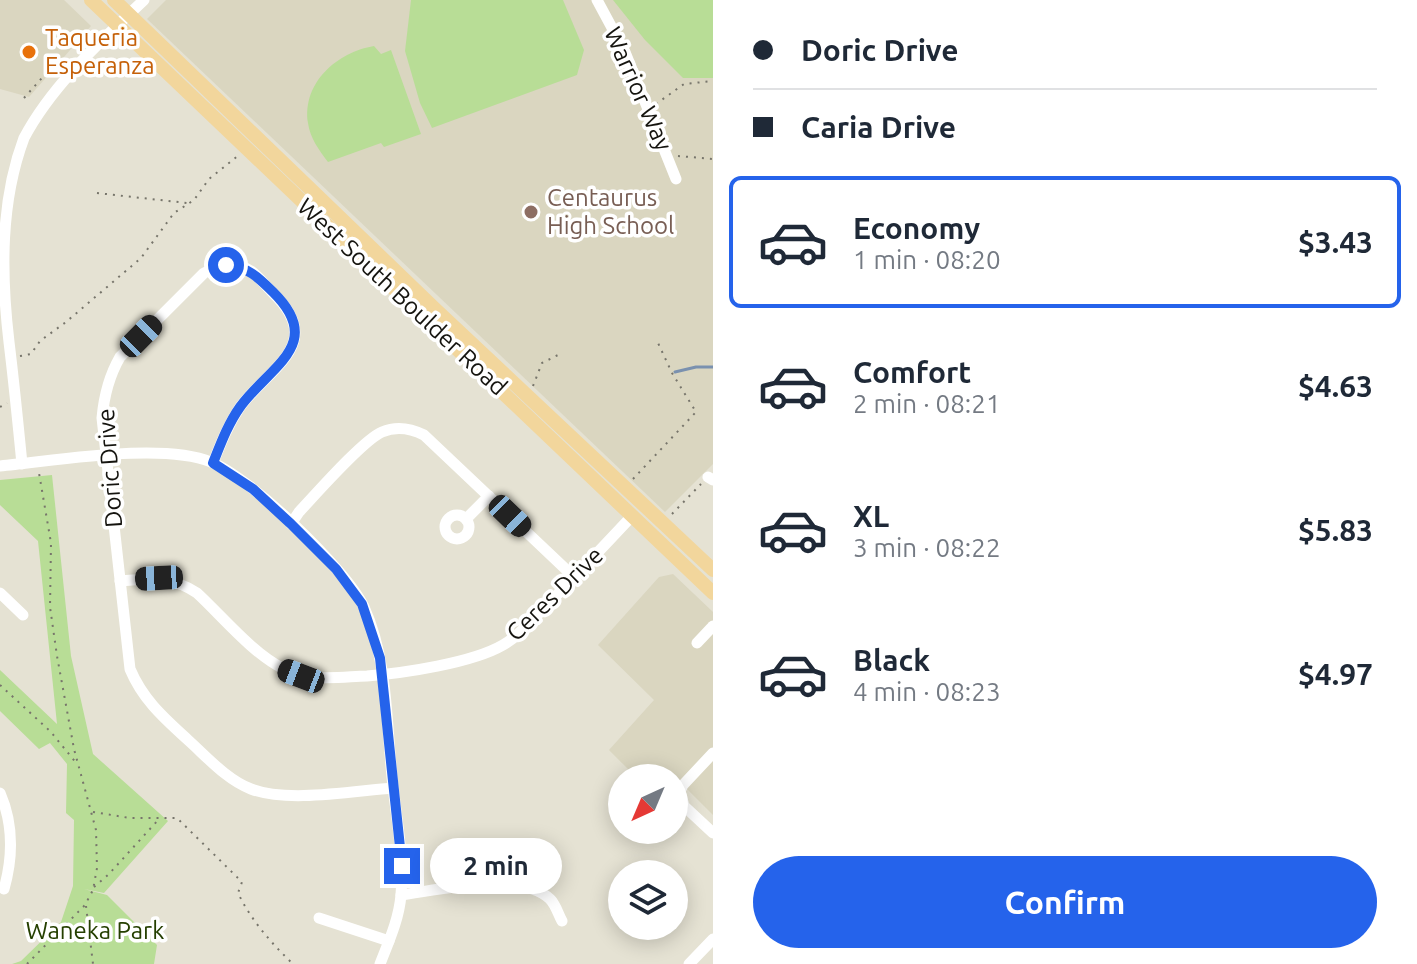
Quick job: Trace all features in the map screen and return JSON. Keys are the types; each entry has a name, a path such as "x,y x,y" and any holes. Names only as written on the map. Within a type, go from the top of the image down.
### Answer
{"main road":[{"name":"West South Boulder Road","path":"91,0 713,593"},
{"name":"West South Boulder Road","path":"114,0 423,298 713,570"}],"street":[{"path":"22,464 11,357 4,327 0,228 11,168 38,114 144,0"},
{"name":"Warrior Way","path":"597,0 625,52 676,179"},
{"name":"Doric Drive","path":"213,463 228,425 288,355 296,333 288,307 250,270 226,265 204,273 116,365 104,401 102,418 130,669 150,705 232,779 250,789 270,795 290,796 393,788"},
{"path":"291,524 299,512 374,436 399,428 424,435 575,578"},
{"path":"0,466 169,453 213,463 253,489 336,569 362,604 372,627 382,675 402,866 398,919 380,964"},
{"path":"466,519 489,496"},
{"name":"Ceres Drive","path":"120,581 159,578 186,585 265,657 301,676 316,679 382,675 461,660 503,645 575,578 632,516"},
{"path":"0,593 23,615"},
{"path":"697,643 713,626"},
{"path":"713,753 680,791 684,806 713,833"},
{"path":"0,793 5,805 11,863 4,889"},
{"path":"401,895 504,883 525,886 553,902 562,921"},
{"path":"319,918 389,941"},
{"path":"695,962 713,939"}],"path":[{"path":"24,98 49,70"},
{"path":"649,110 684,84 713,81"},
{"path":"11,357 31,354 40,341 141,258 174,213 189,203 209,179 226,168 245,149"},
{"path":"677,156 713,159"},
{"path":"97,193 189,203"},
{"path":"629,483 696,412 658,343"},
{"path":"533,387 542,363 560,354"},
{"path":"27,964 85,905 97,868 96,830 78,766 57,656 50,607 51,543 38,471"},
{"path":"663,524 711,478"},
{"path":"0,685 51,732 78,766"},
{"path":"92,811 130,818 177,818 242,882 238,893 244,906 293,964"},
{"path":"93,887 109,874 159,818"},
{"path":"85,905 93,964"}],"shaded area":[{"path":"0,0 64,0 91,26 29,97 0,89"},
{"name":"Centaurus High School","path":"166,0 713,0 713,464 665,512 147,19"},
{"path":"673,574 713,612 713,815 688,790 688,764 623,764 609,750 654,700 598,645 659,577"}],"green space":[{"path":"411,0 563,0 584,50 577,75 432,128 420,103 405,51"},
{"path":"613,0 713,0 713,78 683,78 645,40"},
{"path":"374,46 381,54 391,50 421,134 384,147 381,143 328,162 315,144 309,128 311,95 325,71 336,62"},
{"name":"Waneka Park","path":"52,475 71,656 93,754 168,821 104,893 84,889 107,895 157,945 154,964 12,964 21,961 61,922 73,886 74,820 66,813 67,764 50,743 39,749 0,711 0,670 57,724 38,541 0,505 0,480"}],"waterway":[{"path":"675,372 713,367"}],"place":[{"name":"Taqueria Esperanza","path":"29,52"},
{"name":"Centaurus High School","path":"531,212"}],"route":[{"path":"226,265 250,270 288,307 296,333 288,355 228,425 213,463 253,489 291,524 349,583 362,604 380,658 402,866"}]}
